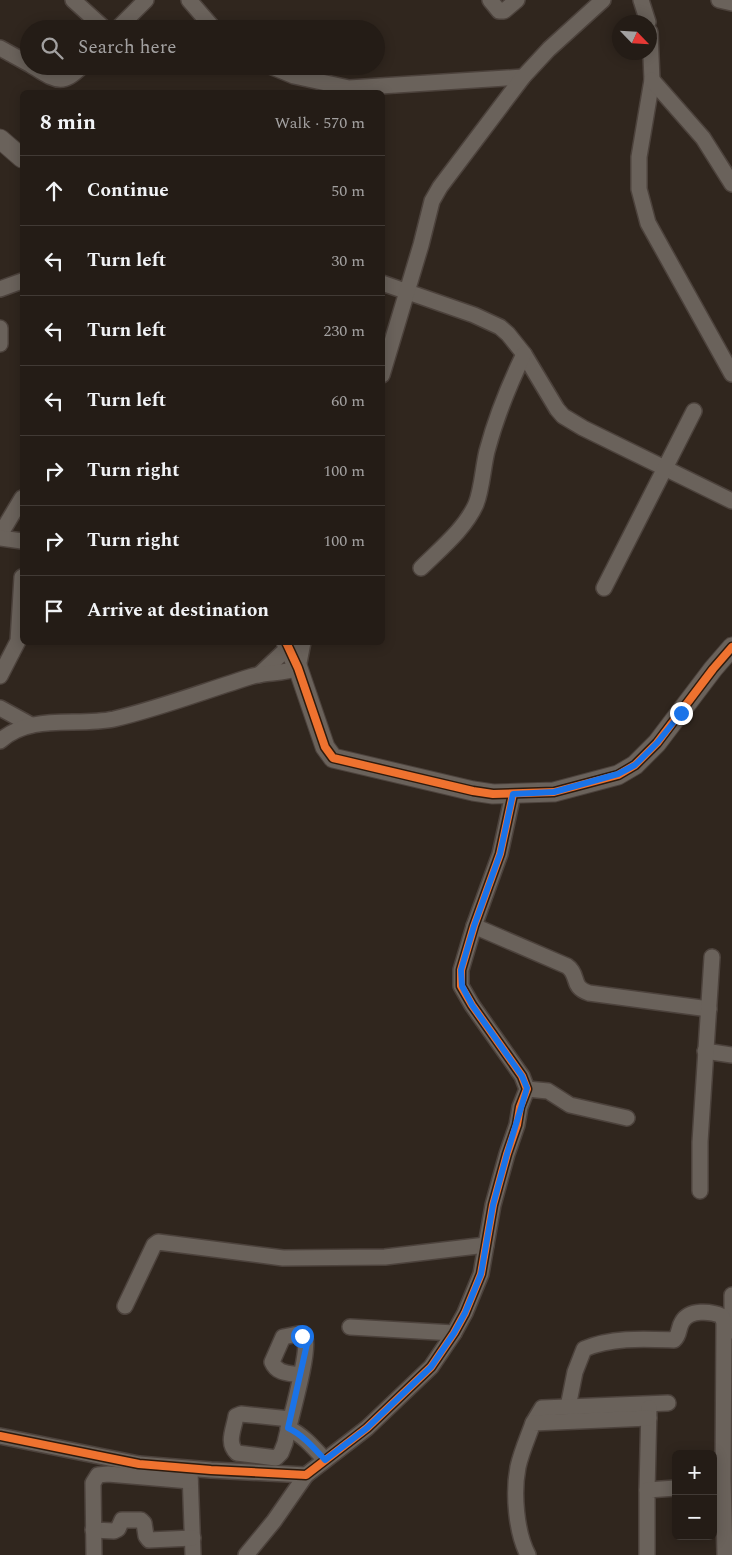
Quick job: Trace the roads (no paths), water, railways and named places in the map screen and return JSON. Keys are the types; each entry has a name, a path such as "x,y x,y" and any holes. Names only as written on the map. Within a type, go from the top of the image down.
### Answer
{"street":[{"path":"73,0 95,20"},
{"path":"126,20 146,0"},
{"path":"189,0 206,20"},
{"path":"490,0 499,11 504,10 517,0"},
{"path":"385,366 408,292 432,201 440,187 523,77 549,49 603,0"},
{"path":"641,0 646,15"},
{"path":"719,0 732,2"},
{"path":"0,48 20,59"},
{"path":"651,60 652,80 639,157 639,189 648,223 731,372"},
{"path":"48,75 60,80 67,79 72,75"},
{"path":"292,75 349,88 523,77"},
{"path":"652,80 703,138 732,184"},
{"path":"0,139 20,156"},
{"path":"0,289 20,282"},
{"path":"385,284 492,322 508,334 524,354 563,416 583,428 732,501"},
{"path":"0,328 0,344"},
{"path":"422,568 469,517 477,502 487,452 496,422 507,390 524,354"},
{"path":"604,588 694,411"},
{"path":"20,500 6,513 0,537 20,541"},
{"path":"0,676 18,642 20,610"},
{"path":"259,675 291,645"},
{"path":"293,645 298,668 325,747 334,758 493,794 554,792 618,774 635,765 657,743 713,669 732,648"},
{"path":"0,741 10,732 31,725 111,719 153,709 259,675 285,672 298,668"},
{"path":"0,708 31,725"},
{"path":"246,1555 274,1521 306,1475 367,1428 431,1367 465,1313 481,1274 493,1205 527,1088 522,1076 472,1005 462,986 461,970 474,926 500,854 513,794"},
{"path":"474,926 566,966 572,970 577,986 589,993 709,1009"},
{"path":"700,1191 700,1142 712,957"},
{"path":"705,1051 732,1055"},
{"path":"527,1088 548,1092 570,1104 627,1118"},
{"path":"125,1306 154,1245 158,1242 283,1258 385,1257 486,1245"},
{"path":"732,1295 732,1400"},
{"path":"568,1407 575,1372 584,1349 596,1344 624,1340 674,1340 677,1338 681,1323 695,1312 722,1316 724,1323 723,1487 725,1555"},
{"path":"350,1327 454,1333"},
{"path":"300,1376 289,1423 325,1460"},
{"path":"533,1423 649,1411 668,1403"},
{"path":"528,1555 521,1534 516,1507 518,1467 533,1423 542,1408 568,1407 649,1411"},
{"path":"647,1555 649,1411"},
{"path":"0,1436 190,1475"},
{"path":"94,1555 93,1483 98,1475 306,1475"},
{"path":"190,1475 193,1555"},
{"path":"647,1490 672,1488"},
{"path":"93,1530 114,1531 118,1529 122,1520 140,1520 144,1523 146,1536 149,1540 193,1538"}]}
